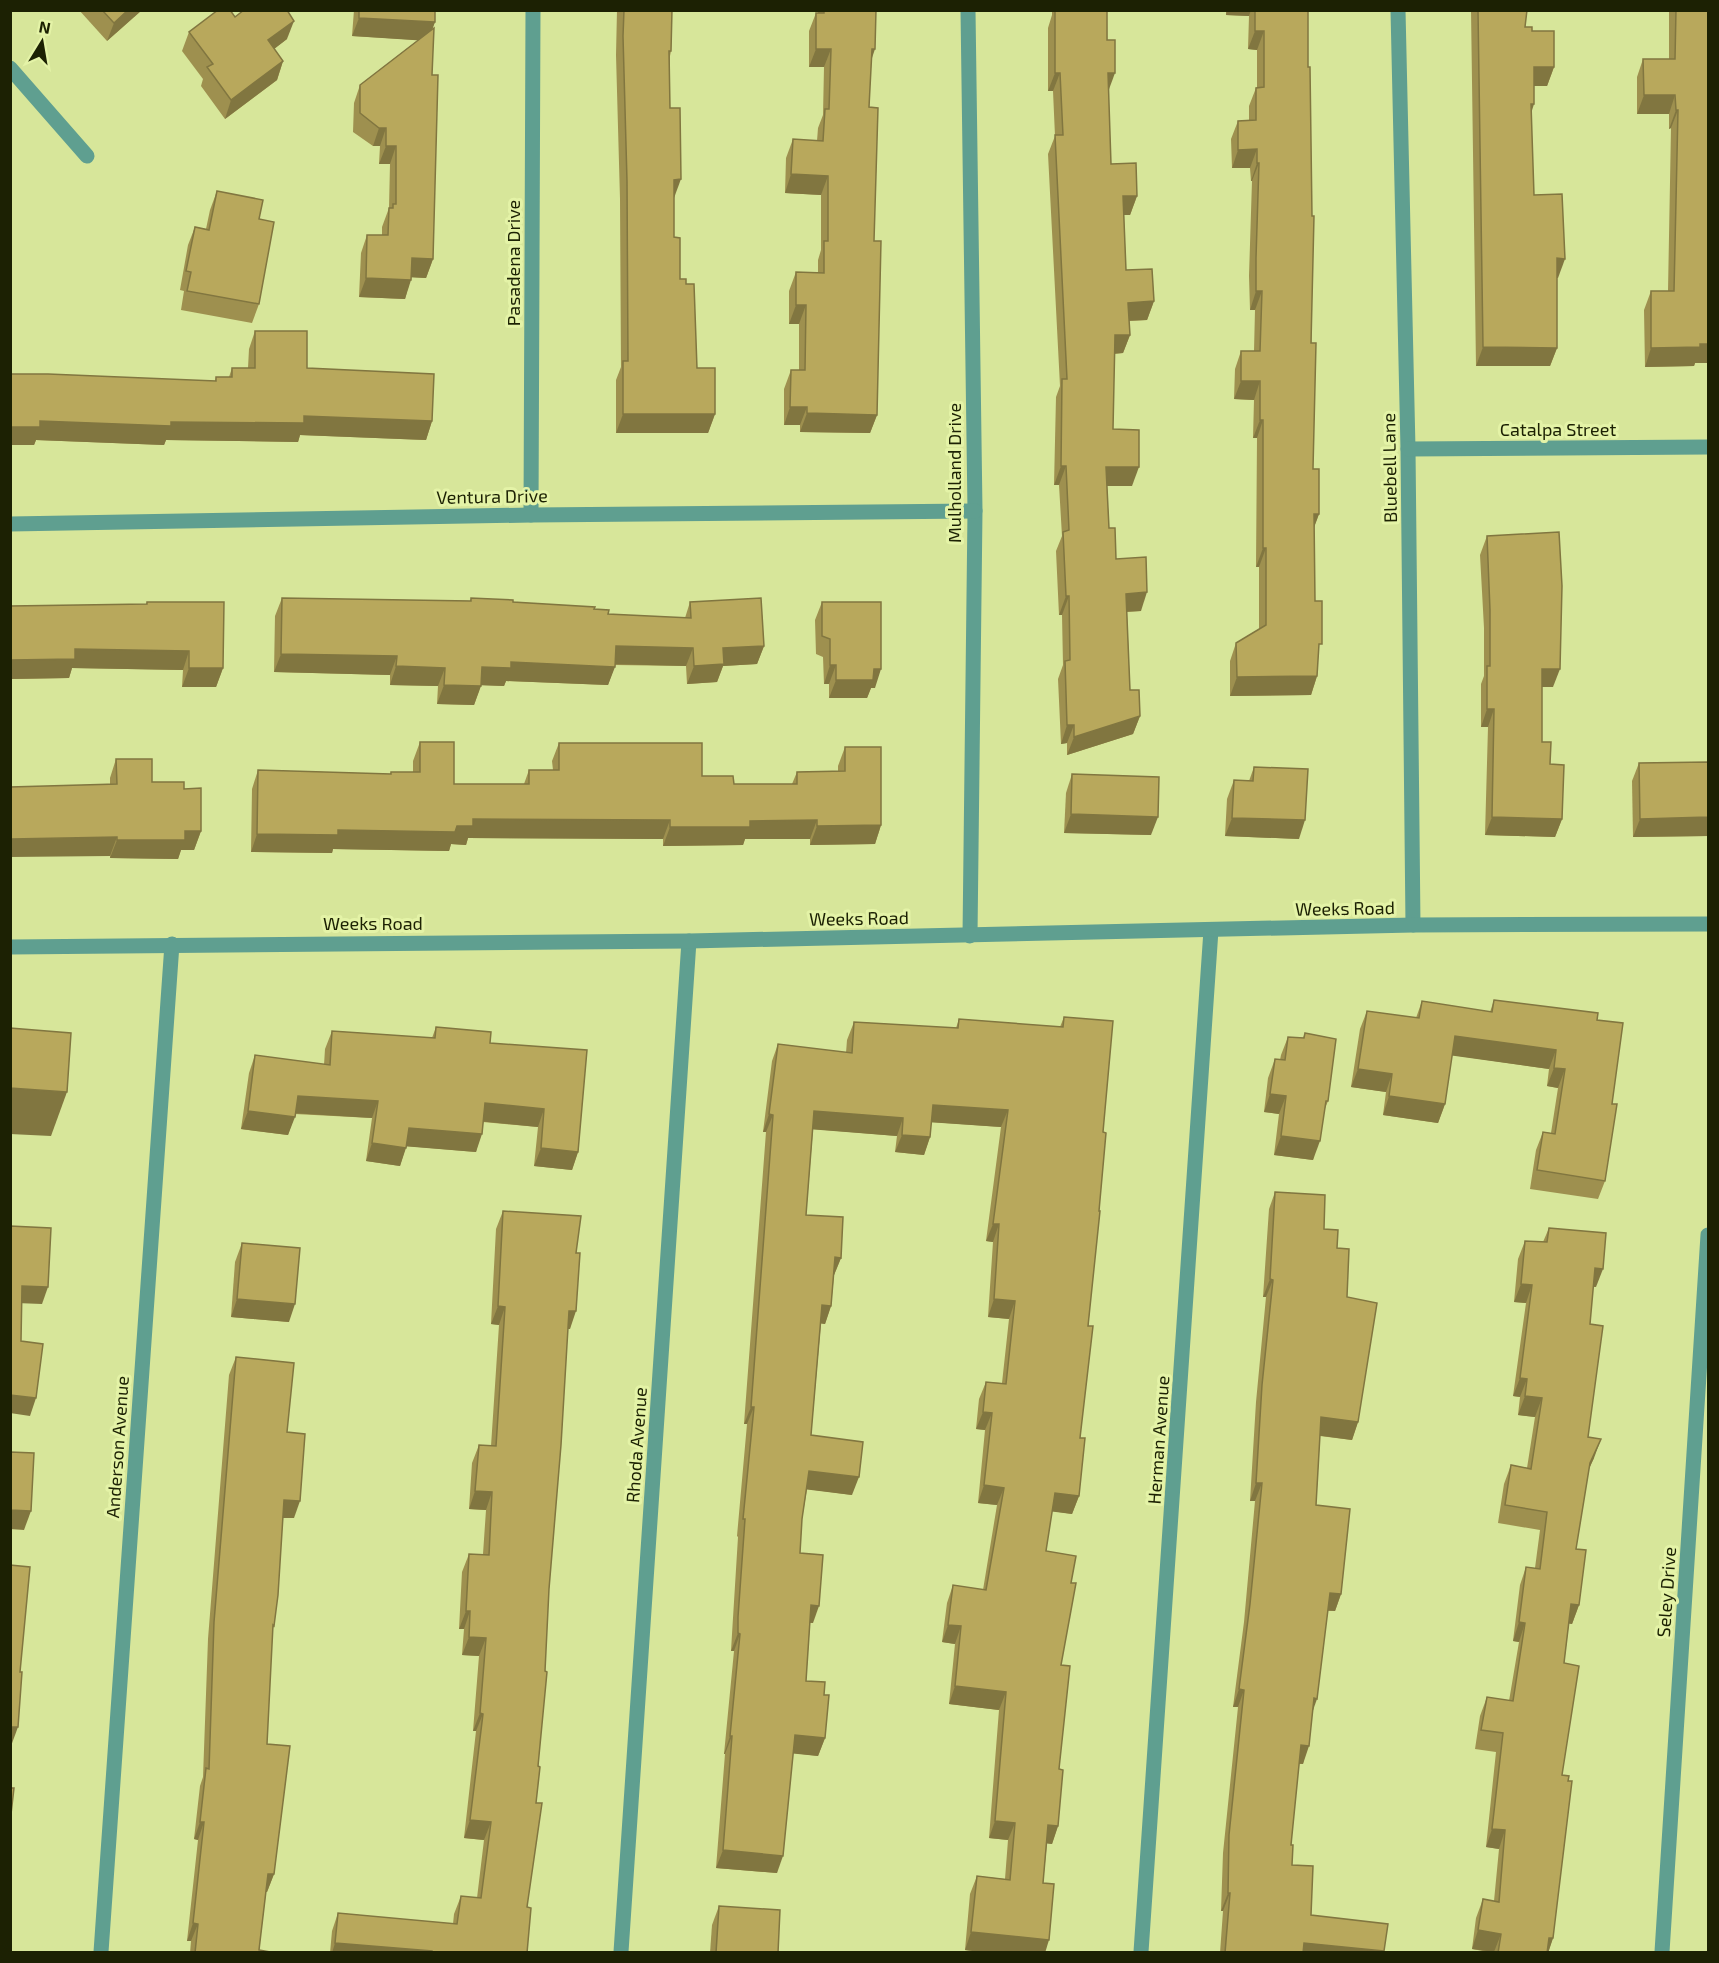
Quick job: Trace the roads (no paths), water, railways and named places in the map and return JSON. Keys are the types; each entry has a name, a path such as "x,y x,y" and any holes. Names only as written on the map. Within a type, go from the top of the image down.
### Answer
{"street":[{"name":"Pasadena Drive","path":"531,515 533,10"},
{"name":"Mulholland Drive","path":"968,10 975,511 970,936"},
{"name":"Bluebell Lane","path":"1398,10 1408,449 1413,925"},
{"path":"10,68 87,156"},
{"name":"Catalpa Street","path":"1408,449 1708,447"},
{"name":"Ventura Drive","path":"10,524 531,515 975,511"},
{"name":"Weeks Road","path":"10,947 689,941 1413,925 1708,924"},
{"name":"Herman Avenue","path":"1142,1953 1210,930"},
{"name":"Rhoda Avenue","path":"621,1953 689,941"},
{"name":"Anderson Avenue","path":"101,1953 172,944"},
{"name":"Seley Drive","path":"1662,1953 1708,1235"}]}
